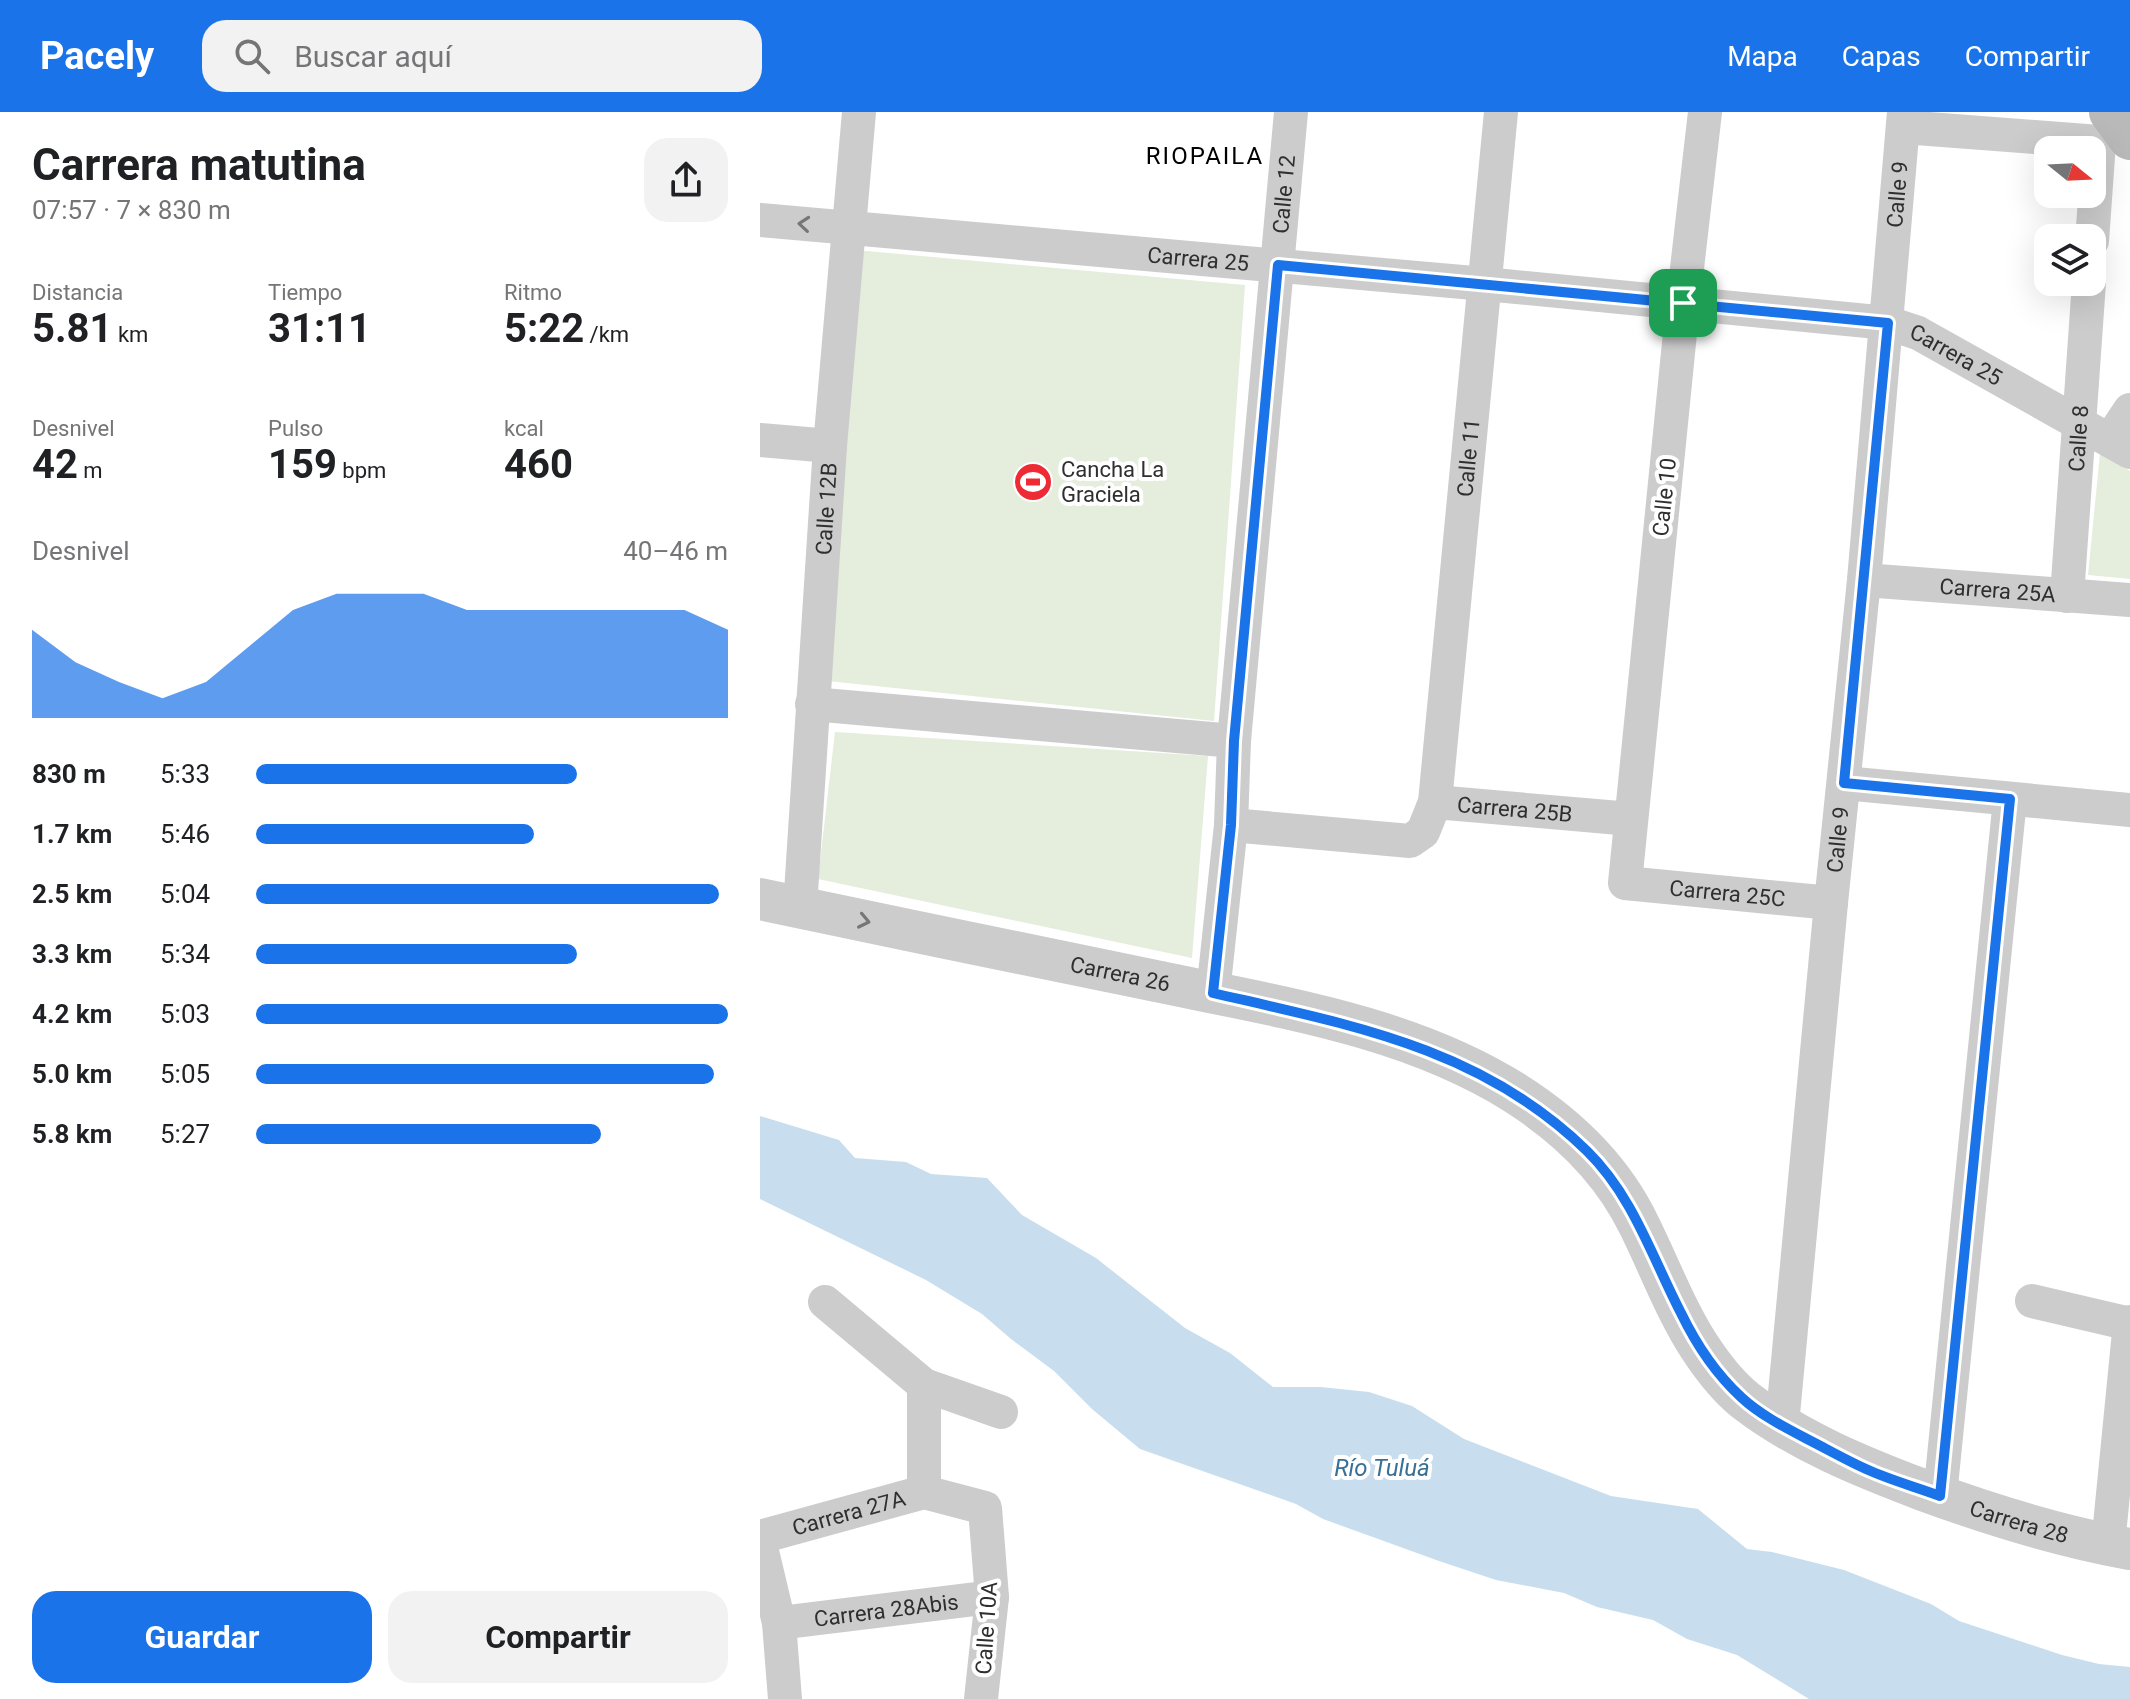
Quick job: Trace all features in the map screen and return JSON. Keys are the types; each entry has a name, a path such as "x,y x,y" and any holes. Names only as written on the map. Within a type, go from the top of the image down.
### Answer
{"street":[{"name":"Calle 12B","path":"780,904 812,704 830,446 859,112"},
{"name":"Calle 12","path":"1213,993 1231,825 1234,741 1291,112"},
{"name":"Calle 11","path":"1435,802 1501,112"},
{"name":"Calle 10","path":"1625,883 1705,112"},
{"path":"1904,119 2113,131 2095,224"},
{"name":"Calle 9","path":"1782,1425 1864,580 1904,119"},
{"name":"Carrera 25","path":"760,220 1888,323 1918,333 2120,446"},
{"name":"Calle 8","path":"2067,596 2088,296"},
{"path":"2120,446 2130,410"},
{"path":"760,440 830,446"},
{"name":"Carrera 25A","path":"1864,580 2130,600"},
{"path":"812,704 1234,741"},
{"path":"1844,783 2130,810"},
{"path":"1940,1496 2010,799"},
{"name":"Carrera 25B","path":"1231,825 1410,841 1423,832 1435,802 1631,819"},
{"name":"Carrera 25C","path":"1625,883 1831,903"},
{"name":"Carrera 26","path":"780,904 1335,1021 1419,1046 1514,1093 1556,1123 1612,1179 1637,1220 1686,1324 1720,1375 1743,1399 1782,1425"},
{"path":"2032,1301 2129,1338 2119,1547"},
{"path":"825,1302 924,1385 1001,1412"},
{"path":"924,1385 924,1492"},
{"name":"Carrera 28","path":"1782,1425 1867,1469 1940,1496 2029,1527 2119,1547"},
{"name":"Carrera 27A","path":"760,1540 924,1492 985,1508"},
{"name":"Calle 10A","path":"981,1699 992,1597 985,1508"},
{"path":"760,1540 779,1623 785,1699"},
{"name":"Carrera 28Abis","path":"779,1623 992,1597"}],"green space":[{"name":"Cancha La Graciela","path":"855,250 1245,285 1214,721 818,680"},
{"path":"2100,453 2130,471 2130,579 2088,575"},
{"path":"835,732 1208,756 1192,958 818,879"}],"water":[{"name":"Río Tuluá","path":"760,1116 839,1140 855,1158 906,1162 931,1174 987,1178 1022,1215 1096,1258 1185,1328 1230,1353 1273,1387 1321,1387 1369,1392 1412,1406 1464,1439 1611,1496 1698,1509 1747,1549 1844,1570 1931,1604 1959,1621 2062,1655 2099,1664 2130,1667 2130,1699 1809,1699 1737,1655 1687,1639 1653,1620 1597,1607 1564,1593 1496,1580 1439,1561 1323,1519 1296,1504 1140,1449 1092,1409 1054,1371 982,1314 926,1280 760,1199"}],"place":[{"name":"Cancha La Graciela","path":"1033,482"}],"district":[{"name":"RIOPAILA","path":"1205,156"}],"route":[{"path":"1278,265 1683,303 1888,323 1844,783 2010,799 1940,1496 1867,1469 1782,1425 1743,1399 1698,1345 1637,1220 1612,1179 1589,1152 1556,1123 1514,1093 1432,1051 1393,1037 1213,993 1231,825 1234,741 1278,265"}]}
